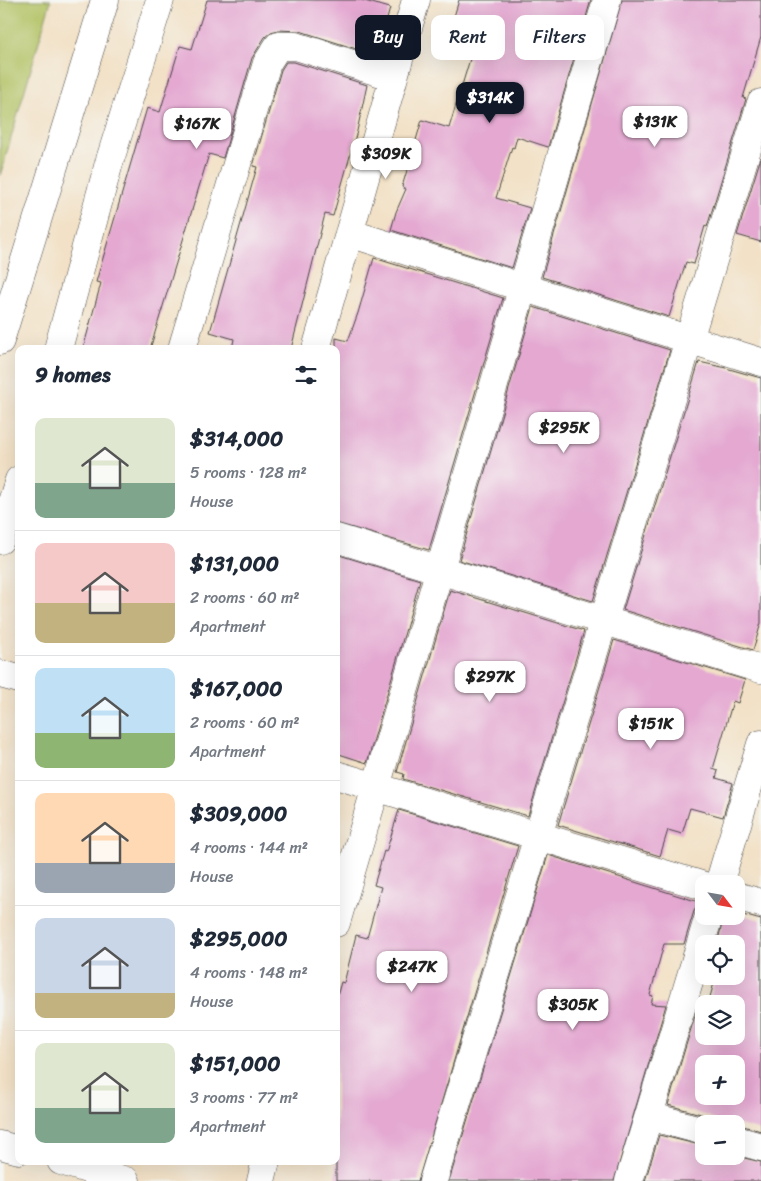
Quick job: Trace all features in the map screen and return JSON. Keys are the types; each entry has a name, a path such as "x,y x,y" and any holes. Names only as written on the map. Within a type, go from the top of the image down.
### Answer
{"street":[{"path":"0,341 105,0"},
{"path":"59,345 109,163 160,0"},
{"path":"317,345 416,0"},
{"path":"340,909 607,0"},
{"path":"183,345 268,63 278,46 296,46 394,77"},
{"path":"433,1181 761,103"},
{"path":"349,233 761,362"},
{"path":"0,540 15,493"},
{"path":"340,539 761,669"},
{"path":"0,674 15,678"},
{"path":"722,875 761,744"},
{"path":"340,776 695,883"},
{"path":"745,899 761,903"},
{"path":"629,1181 706,925"},
{"path":"649,1116 695,1129"},
{"path":"745,1143 761,1147"},
{"path":"0,1145 15,1149"},
{"path":"79,1165 126,1181"},
{"path":"261,1181 265,1165"}],"green space":[{"path":"0,0 51,0 0,176"}],"building":[{"path":"207,0 361,0 390,8 388,15 355,15 355,49 300,31 278,30 271,32 265,37 252,58 223,158 209,154 151,345 84,345 101,283 96,282 147,108 160,112 180,46 192,49"},
{"path":"459,0 591,0 587,15 515,15 515,60 573,60 548,147 517,137 496,198 530,208 512,268 391,230 406,189 402,187 422,120 449,128 470,60 505,60 505,15 454,15"},
{"path":"622,0 761,0 761,37 743,98 746,99 694,264 686,262 669,317 542,277"},
{"path":"286,62 294,62 367,85 357,131 333,216 325,214 292,345 233,345 234,339 210,332 257,167 253,166 281,70"},
{"path":"761,157 761,242 737,235"},
{"path":"374,258 503,298 429,550 340,524 340,345 336,345 336,338 348,341"},
{"path":"533,307 670,350 593,601 459,560"},
{"path":"699,362 761,378 761,623 753,650 623,610"},
{"path":"340,555 420,580 367,763 340,754"},
{"path":"450,590 584,631 528,816 403,779 404,774 397,772"},
{"path":"614,640 745,680 738,703 733,701 713,769 718,771 716,778 733,783 723,817 690,808 682,834 668,830 660,856 558,825"},
{"path":"399,810 518,846 418,1181 336,1181 336,1165 340,1165 340,986 341,982 344,983 356,935 367,938 381,887 374,885 384,851 386,852"},
{"path":"548,855 695,901 695,910 684,944 664,944 650,995 653,996 651,1004 666,1005 614,1181 449,1181"},
{"path":"745,916 761,920 761,1131 745,1127 745,1115 704,1115 668,1105 695,1016 695,1045 745,1045 745,995 711,995 713,985 745,985 745,935 719,935 722,925 745,925"},
{"path":"659,1135 695,1144 695,1165 745,1165 745,1158 761,1162 761,1181 645,1181"}]}
